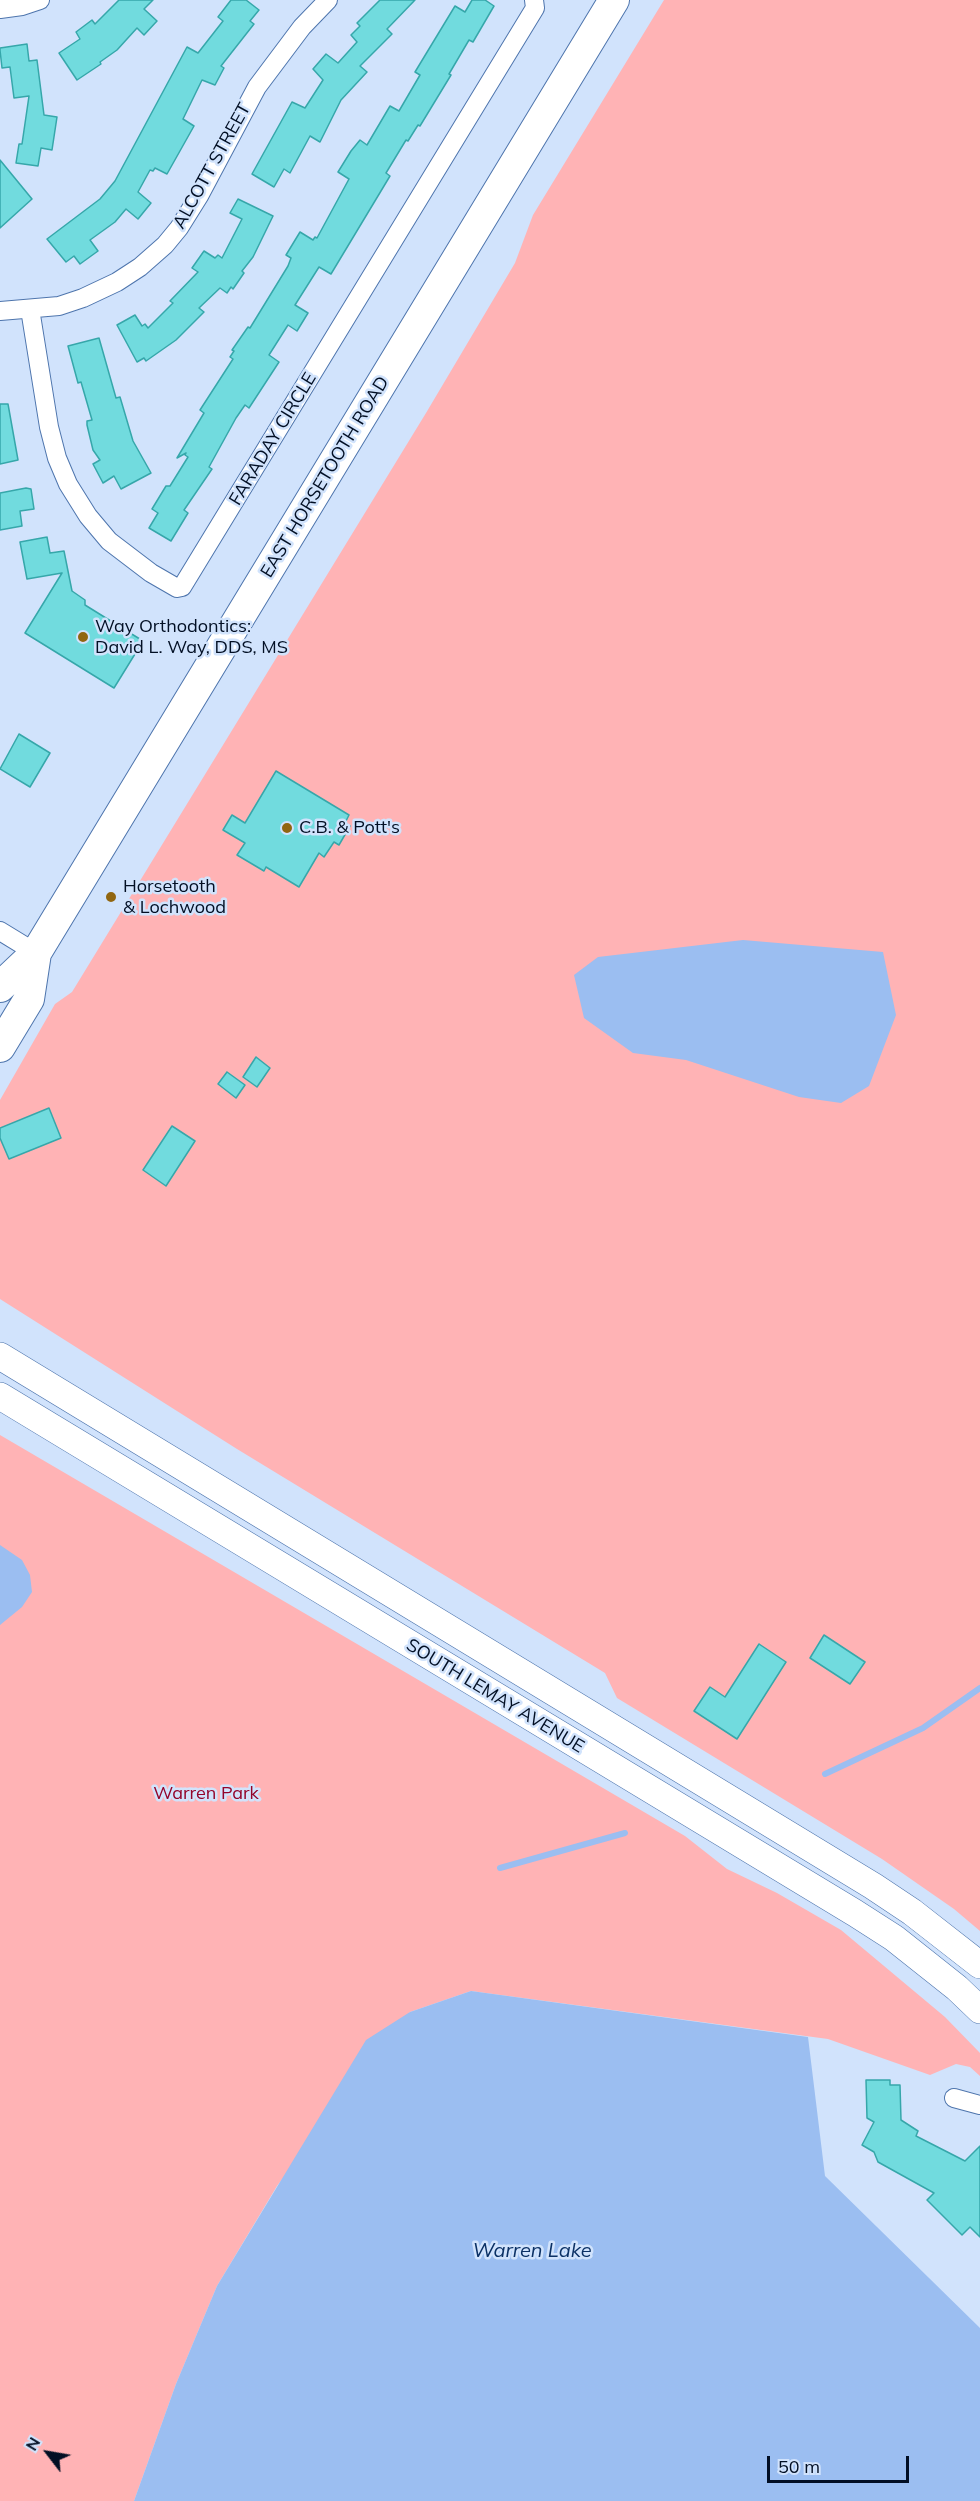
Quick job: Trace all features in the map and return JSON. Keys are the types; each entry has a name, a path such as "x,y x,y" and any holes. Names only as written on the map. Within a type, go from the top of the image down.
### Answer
{"main road":[{"name":"EAST HORSETOOTH ROAD","path":"0,987 36,953 614,0"},
{"name":"EAST HORSETOOTH ROAD","path":"0,1047 28,999 36,953"},
{"name":"SOUTH LEMAY AVENUE","path":"0,1356 873,1886 912,1912 980,1965"},
{"name":"SOUTH LEMAY AVENUE","path":"0,1396 855,1913 894,1938 957,1988 980,2010"}],"street":[{"path":"0,9 22,6 40,0"},
{"name":"ALCOTT STREET","path":"0,310 59,306 92,294 140,267 165,245 179,228 199,196 256,87 295,35 328,0"},
{"name":"FARADAY CIRCLE","path":"30,309 49,427 57,458 68,484 88,516 109,541 151,573 177,588 182,587 534,8 534,0"},
{"path":"0,931 36,953"},
{"path":"954,2098 980,2106"}],"green space":[{"path":"664,0 980,0 980,1931 954,1909 882,1859 617,1698 605,1673 237,1449 0,1299 0,1100 55,1004 72,992 426,413 515,263 533,215"},
{"name":"Warren Park","path":"0,1435 685,1836 727,1869 777,1893 841,1930 945,2017 980,2053 980,2076 970,2067 956,2064 930,2075 828,2039 471,1991 410,2012 277,2186 217,2286 176,2384 134,2501 0,2501"}],"water":[{"path":"743,940 883,952 896,1015 869,1086 841,1103 799,1097 686,1060 633,1053 584,1018 574,975 598,957"},
{"path":"0,1545 22,1560 30,1575 32,1592 22,1607 0,1625"},
{"name":"Warren Lake","path":"471,1991 808,2037 825,2176 980,2328 980,2501 134,2501 176,2384 217,2286 366,2040 410,2012"}],"building":[{"path":"119,0 153,0 144,9 157,21 144,35 137,28 117,50 100,62 101,64 77,80 59,53 80,39 76,32 92,20 95,24"},
{"path":"231,0 246,0 259,10 250,21 254,24 221,66 224,68 215,85 202,80 183,119 194,126 167,174 155,168 153,171 150,170 138,192 151,203 138,219 126,209 115,222 90,240 98,251 80,264 74,256 66,262 47,239 100,199 115,181 187,47 198,53 223,21 218,17"},
{"path":"380,0 415,0 387,29 392,34 360,66 367,72 341,100 320,142 310,136 290,173 284,169 274,187 252,174 292,102 305,108 323,80 313,69 326,54 338,63 357,42 351,35 360,26 357,23"},
{"path":"472,0 485,0 494,6 473,42 469,40 420,126 418,125 408,141 406,140 386,173 390,176 331,274 319,267 295,305 308,313 297,331 288,325 269,355 279,362 249,408 245,405 236,418 209,467 212,469 184,510 188,513 171,541 149,528 158,513 152,509 188,457 186,453 177,458 204,413 200,410 233,359 230,357 234,351 232,350 248,327 250,328 288,266 291,258 286,255 300,232 313,240 317,238 349,179 338,172 351,151 360,140 367,145 390,106 399,111 420,75 415,72 455,6 465,12"},
{"path":"27,44 29,61 37,60 44,115 57,117 52,150 41,148 38,166 16,163 19,144 22,144 29,96 14,98 10,67 2,68 0,50 0,48"},
{"path":"0,160 32,199 0,228"},
{"path":"238,199 273,216 253,257 242,271 244,273 233,289 231,287 227,293 220,288 199,308 204,312 176,340 146,361 144,358 137,362 117,325 135,315 142,326 145,324 148,328 173,303 170,301 198,272 192,268 204,251 215,258 218,255 222,258 242,219 230,213"},
{"path":"99,338 116,398 120,397 133,441 151,473 121,489 114,476 103,483 93,464 100,460 93,450 87,425 87,421 92,420 81,382 78,383 68,346"},
{"path":"0,404 8,404 18,460 0,464"},
{"path":"31,489 34,509 20,511 22,526 0,530 0,493"},
{"name":"Way Orthodontics: David L. Way, DDS, MS","path":"47,537 50,553 64,551 72,591 85,600 85,605 143,641 114,688 25,633 62,573 27,579 20,542"},
{"path":"19,734 50,753 30,787 0,769"},
{"name":"C.B. & Pott's","path":"276,771 349,815 345,823 350,826 339,845 334,842 324,857 319,853 299,887 266,867 264,871 237,855 245,843 223,830 232,815 245,823"},
{"path":"256,1057 270,1068 257,1087 243,1077"},
{"path":"227,1072 245,1085 236,1098 218,1084"},
{"path":"49,1108 61,1138 9,1159 0,1138 0,1128"},
{"path":"172,1126 195,1141 166,1186 143,1170"},
{"path":"824,1635 865,1662 850,1684 810,1658"},
{"path":"759,1644 786,1662 737,1739 694,1711 710,1687 725,1697"},
{"path":"866,2080 890,2080 890,2085 900,2085 901,2120 918,2131 916,2136 965,2161 980,2146 980,2237 970,2227 962,2235 927,2200 934,2193 878,2162 874,2152 862,2145 874,2122 867,2118"}],"waterway":[{"path":"825,1774 923,1728 980,1688"},
{"path":"500,1868 625,1833"}],"place":[{"name":"Way Orthodontics: David L. Way, DDS, MS","path":"83,637"},
{"name":"C.B. & Pott's","path":"287,828"},
{"name":"Horsetooth & Lochwood","path":"111,897"}]}
